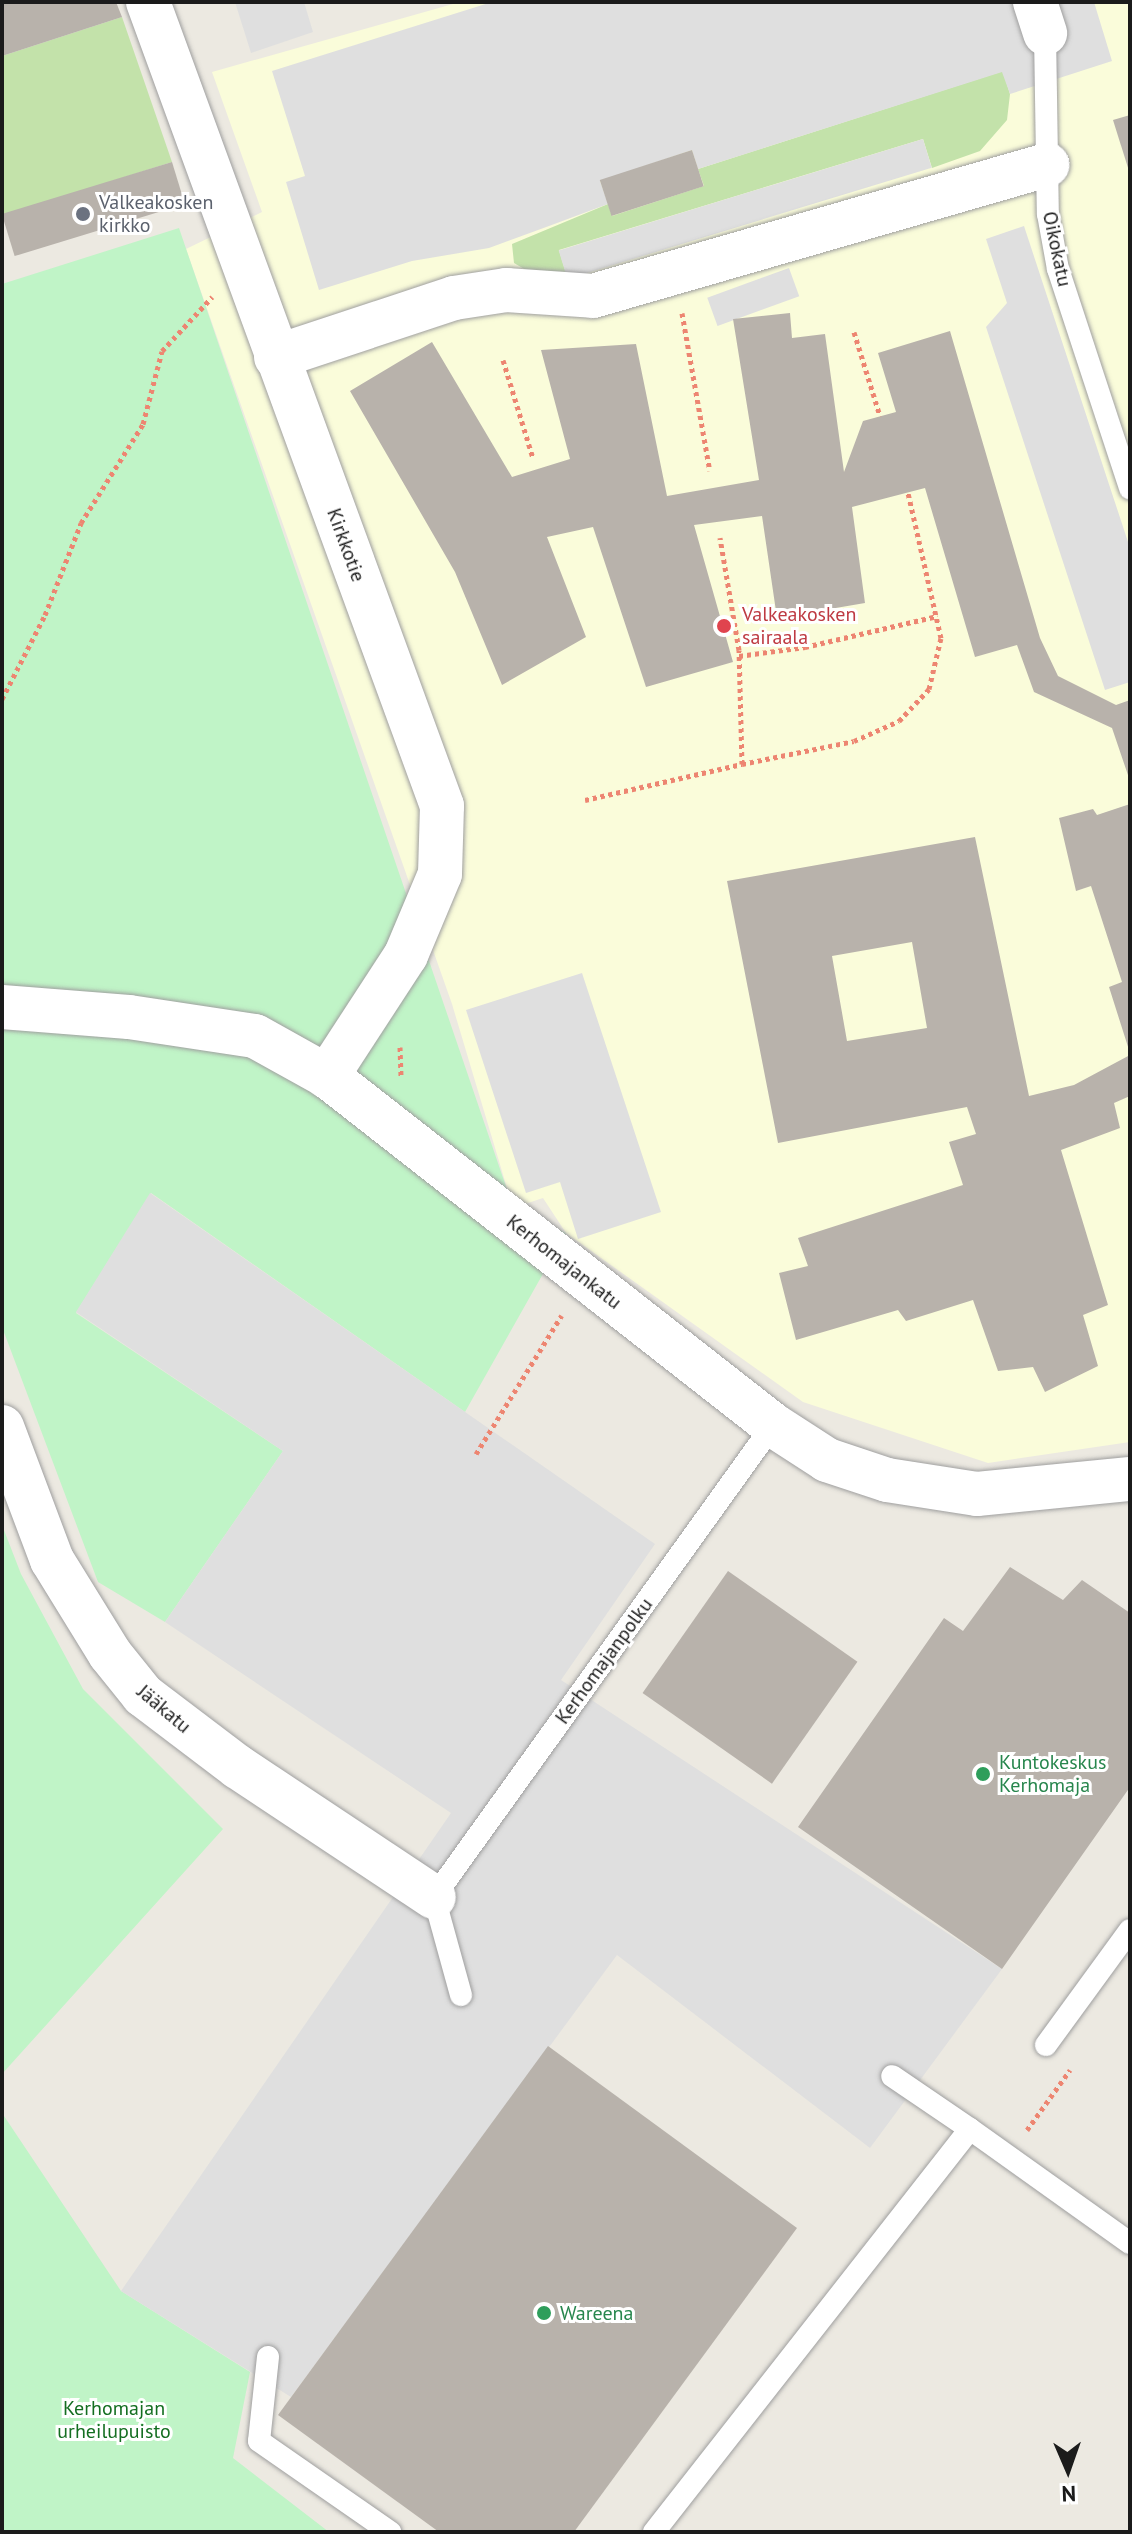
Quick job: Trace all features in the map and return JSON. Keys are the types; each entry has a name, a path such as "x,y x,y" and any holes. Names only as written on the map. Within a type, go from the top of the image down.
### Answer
{"street":[{"name":"Kirkkotie","path":"148,2 442,806 440,874 406,955 327,1076"},
{"path":"276,357 454,298 506,290 593,296 1048,165"},
{"name":"Kerhomajankatu","path":"2,1007 255,1036 327,1076 773,1425 827,1460 887,1480 977,1494 1130,1479"},
{"name":"Jääkatu","path":"2,1427 52,1560 110,1654 143,1695 238,1767 434,1897"}],"lane":[{"name":"Oikokatu","path":"1040,18 1048,214 1058,269 1130,488"},
{"name":"Kerhomajanpolku","path":"434,1897 773,1425"},
{"path":"434,1897 461,1995"},
{"path":"1046,2045 1130,1930"},
{"path":"892,2076 1130,2243"},
{"path":"654,2532 970,2129"},
{"path":"268,2357 259,2441 390,2532"}],"path":[{"path":"2,699 45,615 81,523 143,424 162,351 243,265"},
{"path":"675,272 710,471"},
{"path":"854,332 880,416"},
{"path":"503,360 533,458"},
{"path":"585,800 854,741 899,721 929,689 941,638 908,493"},
{"path":"720,538 739,656 742,764"},
{"path":"739,656 805,647 937,616"},
{"path":"476,1454 565,1311"}],"shaded area":[{"path":"235,2 304,2 313,32 251,53"},
{"name":"Valkeakosken sairaala","path":"460,2 1130,2 1130,1442 988,1463 803,1402 566,1233 543,1198 513,1208 452,1004 186,249 262,212 212,72"},
{"path":"492,2 1094,2 1112,61 1010,94 1002,72 698,169 692,150 600,181 608,204 489,248 412,261 319,290 286,182 305,176 272,71"},
{"path":"923,139 932,168 567,279 559,250"},
{"path":"1024,226 1130,548 1130,682 1105,690 986,327 1007,303 986,239"},
{"path":"789,268 799,296 718,326 707,298"},
{"path":"582,973 661,1212 578,1239 560,1182 526,1193 466,1010"},
{"path":"150,1193 655,1544 561,1680 1002,1969 870,2148 617,1955 291,2397 121,2291 451,1813 165,1622 283,1451 76,1312"}],"green space":[{"path":"122,17 172,162 2,216 2,56"},
{"path":"1003,71 1010,94 1007,120 980,151 932,168 923,139 559,250 568,280 538,277 514,263 512,244 608,204 612,216 704,186 698,169"},
{"path":"179,228 513,1207 566,1233 465,1412 151,1193 76,1313 283,1451 165,1622 98,1582 2,1327 2,284"},
{"path":"2,1525 21,1574 83,1689 223,1829 2,2074"},
{"name":"Kerhomajan urheilupuisto","path":"2,2113 121,2291 250,2372 233,2458 329,2532 2,2532"}],"building":[{"path":"2,2 116,2 122,17 2,56"},
{"path":"1130,115 1130,171 1129,171 1113,120"},
{"path":"692,150 704,186 611,216 600,180"},
{"name":"Valkeakosken kirkko","path":"172,162 185,204 15,256 2,214"},
{"path":"790,313 792,338 825,334 844,472 863,421 896,412 878,353 950,331 1040,638 1058,676 1116,705 1130,700 1130,781 1112,728 1034,692 1017,645 975,657 925,488 852,507 865,603 777,618 762,516 694,525 733,662 646,687 593,527 547,537 586,637 502,685 455,572 350,391 432,342 512,477 570,459 541,350 636,344 667,496 759,480 733,319"},
{"path":"1130,804 1129,1050 1109,987 1122,982 1091,886 1076,891 1059,818 1093,809 1097,815"},
{"path":"975,837 1029,1096 1074,1085 1130,1055 1130,1096 1114,1103 1120,1128 1061,1150 1108,1305 1083,1315 1098,1366 1045,1392 1033,1367 998,1371 973,1300 906,1321 898,1310 796,1340 779,1273 808,1266 798,1238 963,1185 949,1142 976,1134 967,1107 778,1143 727,881","holes":["912,942 927,1028 847,1041 832,956"]},
{"name":"Kuntokeskus Kerhomaja","path":"1010,1567 1063,1600 1082,1580 1130,1613 1130,1787 1002,1969 798,1827 944,1618 963,1631"},
{"path":"728,1571 857,1662 772,1784 643,1693"},
{"name":"Wareena","path":"548,2046 797,2228 574,2532 439,2532 278,2415"}],"place":[{"name":"Valkeakosken kirkko","path":"83,214"},
{"name":"Valkeakosken sairaala","path":"724,626"},
{"name":"Kuntokeskus Kerhomaja","path":"983,1774"},
{"name":"Wareena","path":"544,2313"}]}
